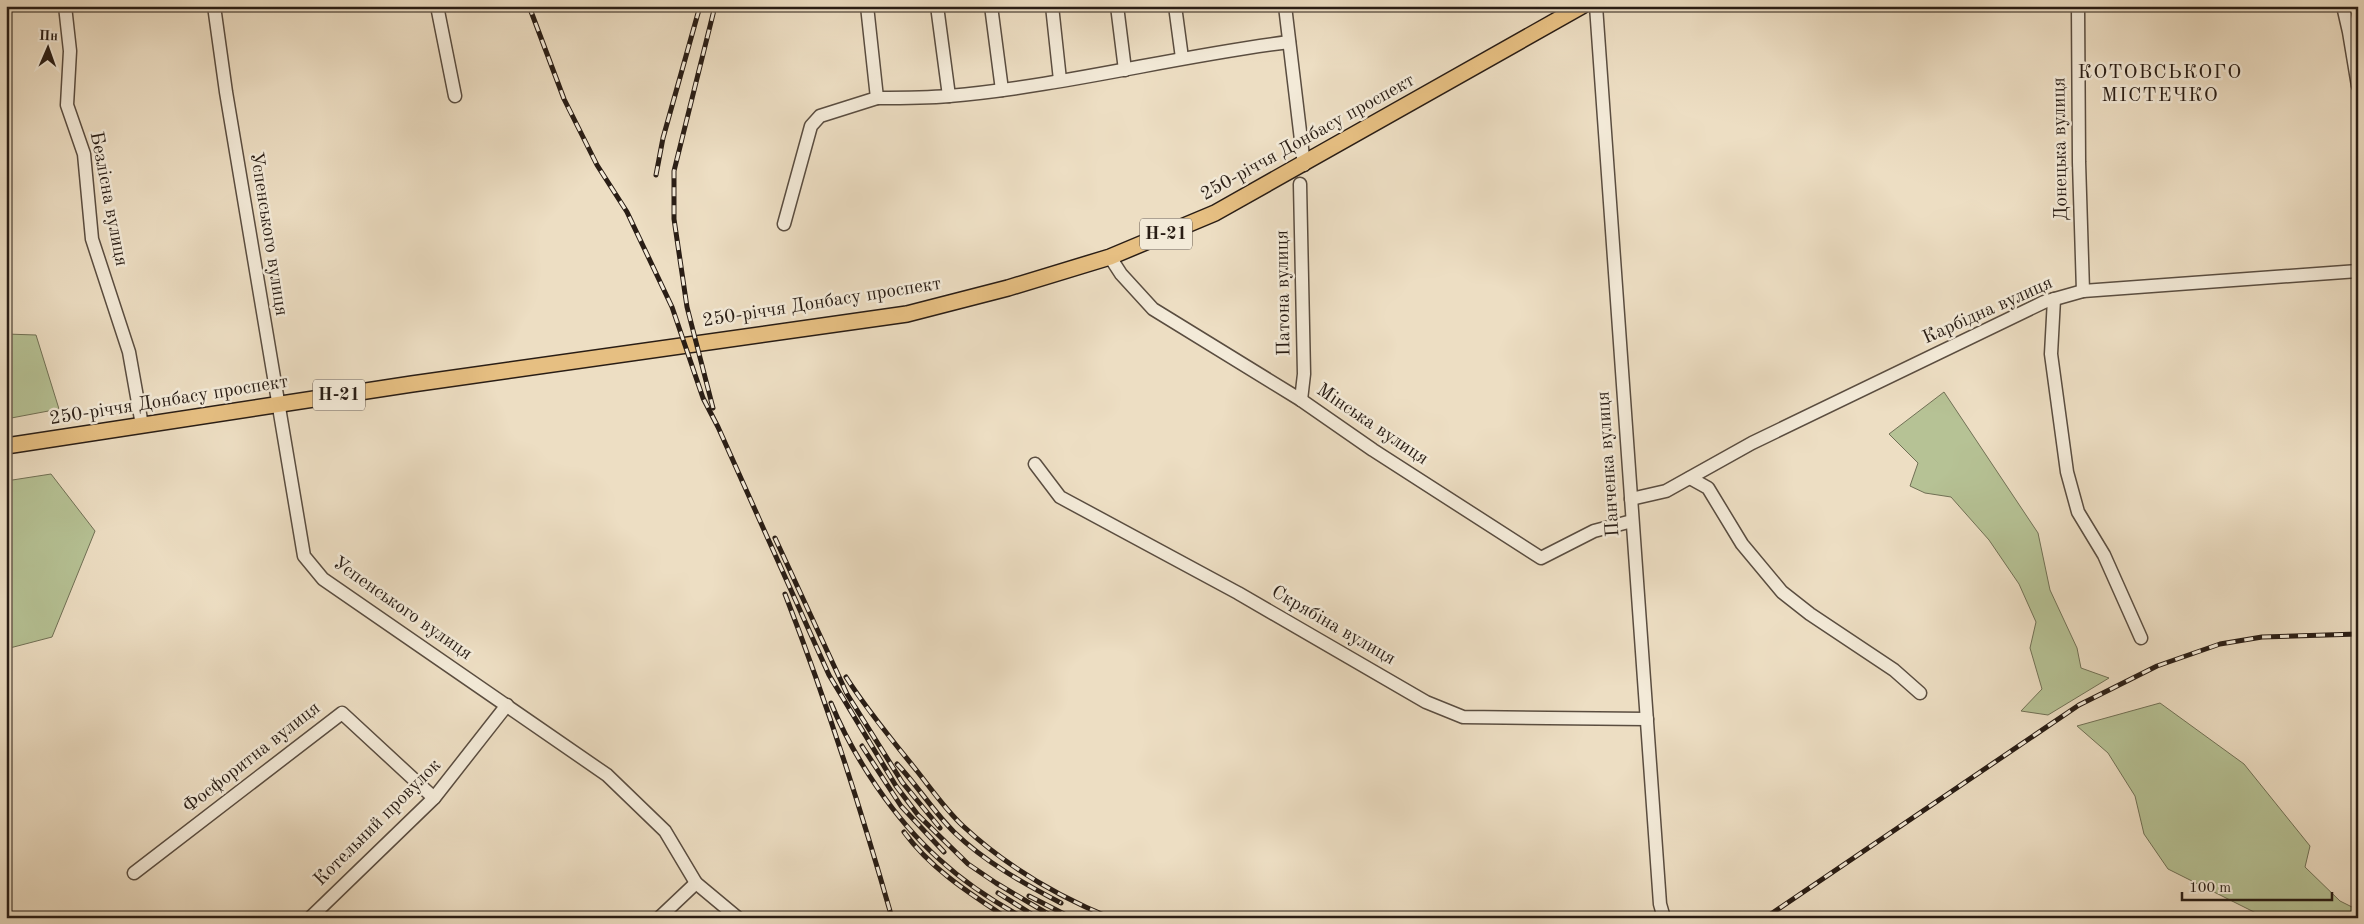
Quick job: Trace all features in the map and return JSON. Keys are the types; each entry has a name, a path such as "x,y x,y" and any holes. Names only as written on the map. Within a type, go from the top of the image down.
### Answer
{"main road":[{"name":"250-річчя Донбасу проспект","path":"6,446 277,404 907,314 1008,288 1110,257 1215,213 1304,165 1582,6"}],"street":[{"name":"Безлісна вулиця","path":"65,6 70,51 67,105 84,154 92,239 129,352 142,425"},
{"name":"Успенського вулиця","path":"214,6 277,404 304,556 323,579 607,775 665,831 696,883 738,918"},
{"path":"437,6 455,96"},
{"path":"867,6 878,98"},
{"path":"937,6 949,96"},
{"path":"991,6 1002,90"},
{"path":"1052,6 1060,80"},
{"path":"1117,6 1126,70"},
{"path":"1175,6 1182,58"},
{"path":"1285,6 1304,165"},
{"name":"Панченка вулиця","path":"1596,6 1660,904 1664,918"},
{"name":"Донецька вулиця","path":"2078,6 2079,162 2083,291"},
{"path":"2343,6 2358,86"},
{"path":"784,224 811,126 820,116 878,98 949,96 1002,90 1126,70 1234,48 1289,42"},
{"name":"Патона вулиця","path":"1300,184 1304,374 1301,400"},
{"name":"Мінська вулиця","path":"1110,257 1121,274 1153,309 1301,400 1373,450 1541,558 1594,531 1632,521"},
{"name":"Карбідна вулиця","path":"1631,499 1666,490 1752,443 1854,392 2044,302 2083,291 2358,272"},
{"path":"2054,299 2050,354 2068,472 2078,512 2104,555 2142,638"},
{"name":"Скрябіна вулиця","path":"1035,464 1060,497 1238,593 1426,702 1463,717 1647,719"},
{"path":"1690,478 1708,488 1742,544 1782,592 1810,614 1888,666 1920,693"},
{"name":"Котельний провулок","path":"310,918 434,798 507,705"},
{"name":"Фосфоритна вулиця","path":"134,873 342,713 434,798"},
{"path":"659,918 696,883"}],"green space":[{"path":"6,334 36,335 59,409 6,419"},
{"path":"1944,392 2038,533 2050,590 2077,648 2081,668 2109,678 2048,715 2021,711 2042,689 2030,648 2036,622 2019,584 1989,540 1951,497 1925,493 1910,486 1918,463 1889,434"},
{"path":"51,474 95,531 52,637 6,649 6,481"},
{"path":"2160,703 2244,764 2310,846 2305,867 2340,901 2358,910 2358,918 2266,918 2168,869 2144,834 2135,796 2108,753 2077,726"}],"railway":[{"path":"529,6 564,99 597,165 627,212 672,307 703,398 718,427 829,675 896,786 918,815 968,864 1055,918"},
{"path":"656,175 663,138 700,6"},
{"path":"713,408 687,307 674,219 674,171 715,6"},
{"path":"775,538 847,694 902,782 940,828"},
{"path":"785,594 815,674 842,755 892,918"},
{"path":"1765,918 2079,705 2157,666 2220,644 2262,637 2358,634"},
{"path":"846,677 862,701 945,807 979,841 1033,879 1071,900 1111,918"},
{"path":"831,703 863,766 891,807 907,826 939,859 969,884 1024,918"},
{"path":"862,746 901,806 944,852"},
{"path":"897,764 946,824 966,843 1005,871 1061,903"},
{"path":"904,832 938,869 1007,918"},
{"path":"998,893 1038,918"},
{"path":"1029,896 1072,918"}],"district":[{"name":"КОТОВСЬКОГО МІСТЕЧКО","path":"2160,84"}]}
